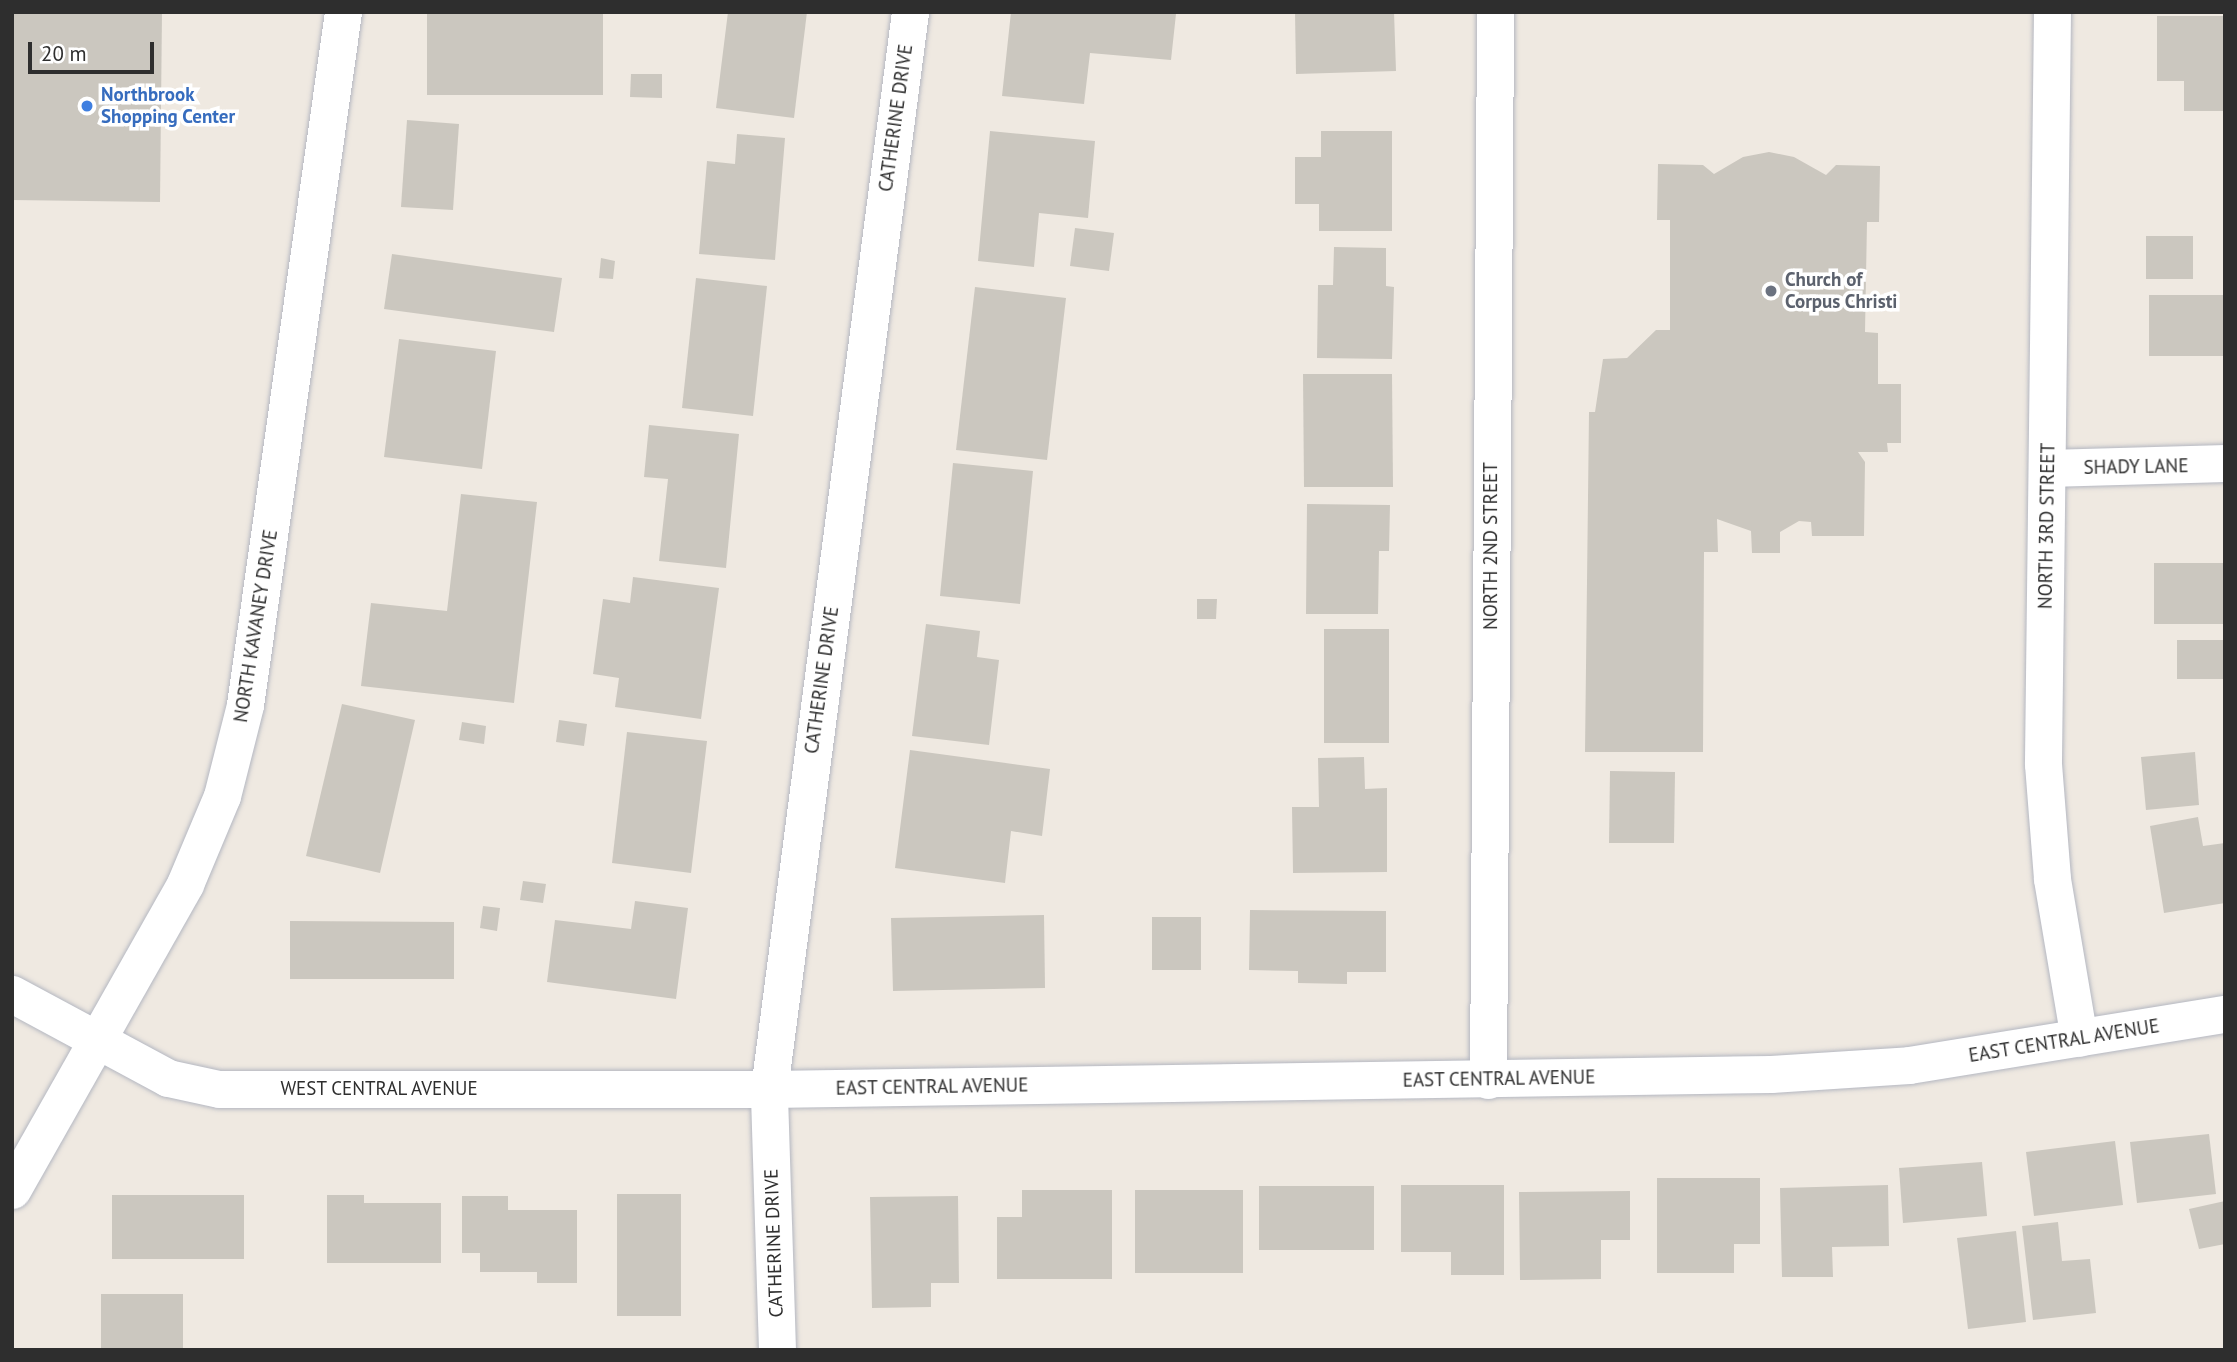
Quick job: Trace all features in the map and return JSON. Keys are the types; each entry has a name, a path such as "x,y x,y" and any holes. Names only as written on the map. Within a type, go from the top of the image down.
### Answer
{"street":[{"name":"NORTH KAVANEY DRIVE","path":"12,1190 100,1043 205,841 237,739 343,12"},
{"name":"CATHERINE DRIVE","path":"777,1350 769,1089 910,12"},
{"name":"NORTH 2ND STREET","path":"1488,1080 1495,12"},
{"name":"NORTH 3RD STREET","path":"2052,12 2045,823 2079,1038"},
{"name":"SHADY LANE","path":"2048,468 2225,463"},
{"name":"WEST CENTRAL AVENUE","path":"12,994 169,1078 219,1089 769,1089"},
{"name":"EAST CENTRAL AVENUE","path":"769,1089 1488,1080 1872,1069 2225,1014"}],"building":[{"name":"Northbrook Shopping Center","path":"12,12 162,12 160,202 12,200"},
{"path":"427,12 603,12 603,95 427,95"},
{"path":"728,12 807,12 794,118 716,108"},
{"path":"1011,12 1176,14 1171,60 1090,53 1084,104 1002,96"},
{"path":"1295,12 1394,12 1396,71 1296,74"},
{"path":"2157,16 2225,16 2225,111 2184,111 2184,81 2157,81"},
{"path":"631,74 662,74 662,98 630,97"},
{"path":"407,120 459,124 453,210 401,207"},
{"path":"990,131 1095,141 1088,218 1039,213 1034,267 978,261"},
{"path":"1321,131 1392,131 1392,231 1319,231 1319,204 1295,204 1295,157 1321,157"},
{"path":"737,134 785,138 775,260 699,254 707,161 735,164"},
{"path":"1769,152 1794,157 1826,175 1836,165 1880,166 1879,222 1867,222 1865,332 1878,333 1878,384 1901,384 1901,443 1887,443 1888,452 1858,452 1865,462 1864,536 1812,536 1811,522 1799,521 1780,532 1780,553 1752,553 1751,531 1717,519 1718,552 1704,552 1703,752 1585,752 1589,412 1595,412 1603,359 1627,358 1656,330 1670,330 1670,220 1657,220 1658,164 1703,165 1714,174 1743,157"},
{"path":"1075,228 1114,233 1109,271 1070,266"},
{"path":"2146,236 2193,236 2193,279 2146,279"},
{"path":"1334,247 1386,248 1386,286 1394,287 1392,359 1317,358 1318,285 1333,285"},
{"path":"392,254 562,278 554,332 384,309"},
{"path":"601,258 615,261 613,279 599,278"},
{"path":"696,278 767,286 753,416 682,408"},
{"path":"975,287 1066,298 1047,460 956,450"},
{"path":"2149,295 2225,295 2225,356 2149,356"},
{"path":"399,339 496,351 482,469 384,457"},
{"path":"1303,374 1392,374 1393,487 1304,487"},
{"path":"649,425 739,434 726,568 659,561 668,479 644,477"},
{"path":"953,463 1033,471 1020,604 940,596"},
{"path":"461,494 537,502 514,703 361,686 371,603 447,611"},
{"path":"1307,504 1390,505 1389,551 1379,551 1378,614 1306,614"},
{"path":"2154,563 2225,563 2225,624 2154,624"},
{"path":"633,577 719,588 701,719 615,707 619,678 593,674 603,599 630,603"},
{"path":"1197,599 1217,599 1216,619 1197,619"},
{"path":"926,624 980,631 977,657 999,660 989,745 912,736"},
{"path":"1324,629 1389,629 1389,743 1324,743"},
{"path":"2177,640 2225,640 2225,679 2177,679"},
{"path":"342,704 415,720 380,873 306,856"},
{"path":"559,720 587,724 584,746 556,742"},
{"path":"462,722 486,726 484,744 459,740"},
{"path":"627,732 707,741 691,873 612,863"},
{"path":"910,750 1050,769 1042,836 1011,831 1005,883 895,868"},
{"path":"2195,752 2199,805 2146,810 2141,757"},
{"path":"1364,757 1365,789 1387,788 1387,872 1293,873 1292,807 1319,807 1318,758"},
{"path":"1610,771 1675,772 1674,843 1609,843"},
{"path":"2198,817 2203,846 2225,843 2225,903 2164,913 2150,826"},
{"path":"523,881 546,884 543,903 520,900"},
{"path":"635,901 688,908 676,999 547,982 555,920 631,929"},
{"path":"483,906 500,908 497,931 480,928"},
{"path":"1250,910 1386,911 1386,972 1347,972 1347,984 1298,983 1298,971 1249,970"},
{"path":"1044,915 1045,988 893,991 891,918"},
{"path":"1152,917 1201,917 1201,970 1152,970"},
{"path":"290,921 454,922 454,979 290,979"},
{"path":"2209,1134 2216,1194 2137,1203 2130,1142"},
{"path":"2115,1141 2123,1205 2034,1216 2026,1152"},
{"path":"1982,1162 1987,1216 1903,1223 1899,1168"},
{"path":"1657,1178 1760,1178 1760,1244 1734,1244 1734,1273 1657,1273"},
{"path":"1401,1185 1504,1185 1504,1275 1451,1275 1451,1252 1401,1252"},
{"path":"1888,1185 1889,1246 1832,1247 1833,1277 1782,1277 1780,1188"},
{"path":"1259,1186 1374,1186 1374,1250 1259,1250"},
{"path":"1022,1190 1112,1190 1112,1279 997,1279 997,1217 1022,1217"},
{"path":"1135,1190 1243,1190 1243,1273 1135,1273"},
{"path":"1630,1191 1630,1240 1601,1240 1601,1279 1520,1280 1519,1192"},
{"path":"617,1194 681,1194 681,1316 617,1316"},
{"path":"112,1195 244,1195 244,1259 112,1259"},
{"path":"327,1195 364,1195 364,1203 441,1203 441,1263 327,1263"},
{"path":"462,1196 508,1196 508,1210 577,1210 577,1283 537,1283 537,1272 480,1272 480,1253 462,1253"},
{"path":"958,1196 959,1283 931,1283 931,1307 872,1308 870,1197"},
{"path":"2225,1201 2225,1244 2199,1249 2189,1209"},
{"path":"2058,1222 2062,1261 2090,1259 2096,1313 2033,1320 2022,1226"},
{"path":"2016,1231 2026,1322 1968,1329 1957,1238"},
{"path":"101,1294 183,1294 183,1350 101,1350"}],"place":[{"name":"Northbrook Shopping Center","path":"87,106"},
{"name":"Church of Corpus Christi","path":"1771,291"}]}
